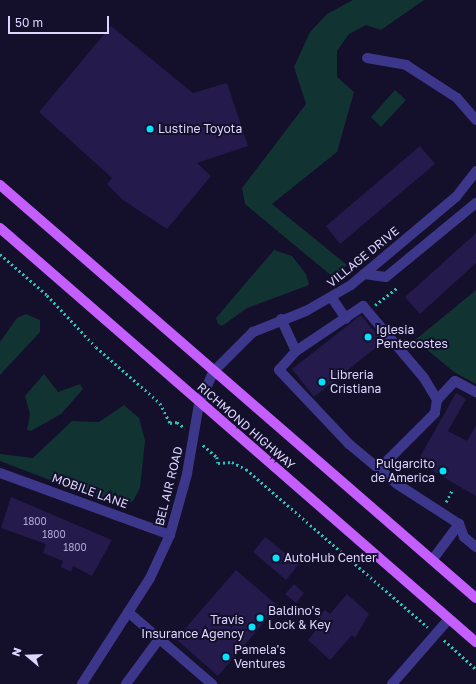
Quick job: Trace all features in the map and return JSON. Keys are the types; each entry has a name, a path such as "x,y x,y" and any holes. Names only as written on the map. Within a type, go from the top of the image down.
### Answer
{"main road":[{"name":"RICHMOND HIGHWAY","path":"0,185 476,598"},
{"name":"RICHMOND HIGHWAY","path":"0,228 199,404 476,642"}],"street":[{"path":"367,58 406,65 457,98 476,120"},
{"name":"VILLAGE DRIVE","path":"214,371 253,332 332,298 364,274 459,194 476,172"},
{"path":"364,274 386,276 476,203"},
{"path":"332,298 346,319"},
{"path":"437,400 424,378 362,306 346,319 296,351 279,370 348,444 380,468 397,484 460,524 464,537 476,547"},
{"path":"281,319 296,351"},
{"name":"BEL AIR ROAD","path":"82,684 128,612 170,535 187,474 199,404 214,371"},
{"path":"380,468 435,414 437,400 455,382 476,392"},
{"name":"MOBILE LANE","path":"0,473 170,535"},
{"path":"433,560 460,524"},
{"path":"128,612 212,684"},
{"path":"392,684 449,619"},
{"path":"126,684 159,639"}],"path":[{"path":"0,254 47,295 96,347 160,403 170,423 177,422"},
{"path":"367,311 397,288"},
{"path":"217,457 218,463 232,462 246,469 426,625"},
{"path":"445,642 476,669"}],"green space":[{"path":"353,0 424,0 381,30 366,25 349,34 337,51 337,77 354,92 337,152 272,204 347,265 333,277 245,204 242,188 306,104 294,67 310,32 327,14"},
{"path":"395,90 406,100 381,127 371,117"},
{"path":"274,250 292,256 306,274 309,285 247,308 222,326 218,324 216,318"},
{"path":"476,290 476,384 454,372 415,340"},
{"path":"26,314 40,320 40,332 0,375 0,342 17,318"},
{"path":"44,374 58,392 80,384 83,389 61,414 31,431 27,430 30,414 25,396"},
{"path":"124,405 139,418 145,441 140,488 133,501 126,505 118,506 0,461 0,454 33,458 72,421 99,422"}],"building":[{"name":"Lustine Toyota","path":"111,26 193,93 227,83 248,146 197,163 211,176 167,229 123,200 107,184 112,178 39,112"},
{"path":"420,146 435,164 340,244 326,226"},
{"path":"476,233 476,263 420,314 405,297"},
{"path":"361,315 383,342 314,397 292,369"},
{"path":"456,393 466,399 448,431 467,441 476,425 476,496 417,462"},
{"path":"11,497 112,540 92,576 73,566 71,572 61,567 63,561 43,553 46,544 1,528"},
{"name":"AutoHub Center","path":"265,537 299,564 286,580 253,552"},
{"path":"236,570 278,606 218,676 176,639"},
{"path":"294,584 304,593 296,603 285,594"},
{"path":"347,594 369,614 355,638 352,635 330,660 308,640 322,623 317,619 325,610 330,614"}],"place":[{"name":"Lustine Toyota","path":"150,129"},
{"name":"Iglesia Pentecostes","path":"368,337"},
{"name":"Libreria Cristiana","path":"322,382"},
{"name":"Pulgarcito de America","path":"443,471"},
{"name":"AutoHub Center","path":"276,558"},
{"name":"Baldino's Lock & Key","path":"260,618"},
{"name":"Travis Insurance Agency","path":"252,627"},
{"name":"Pamela's Ventures","path":"226,657"}]}
